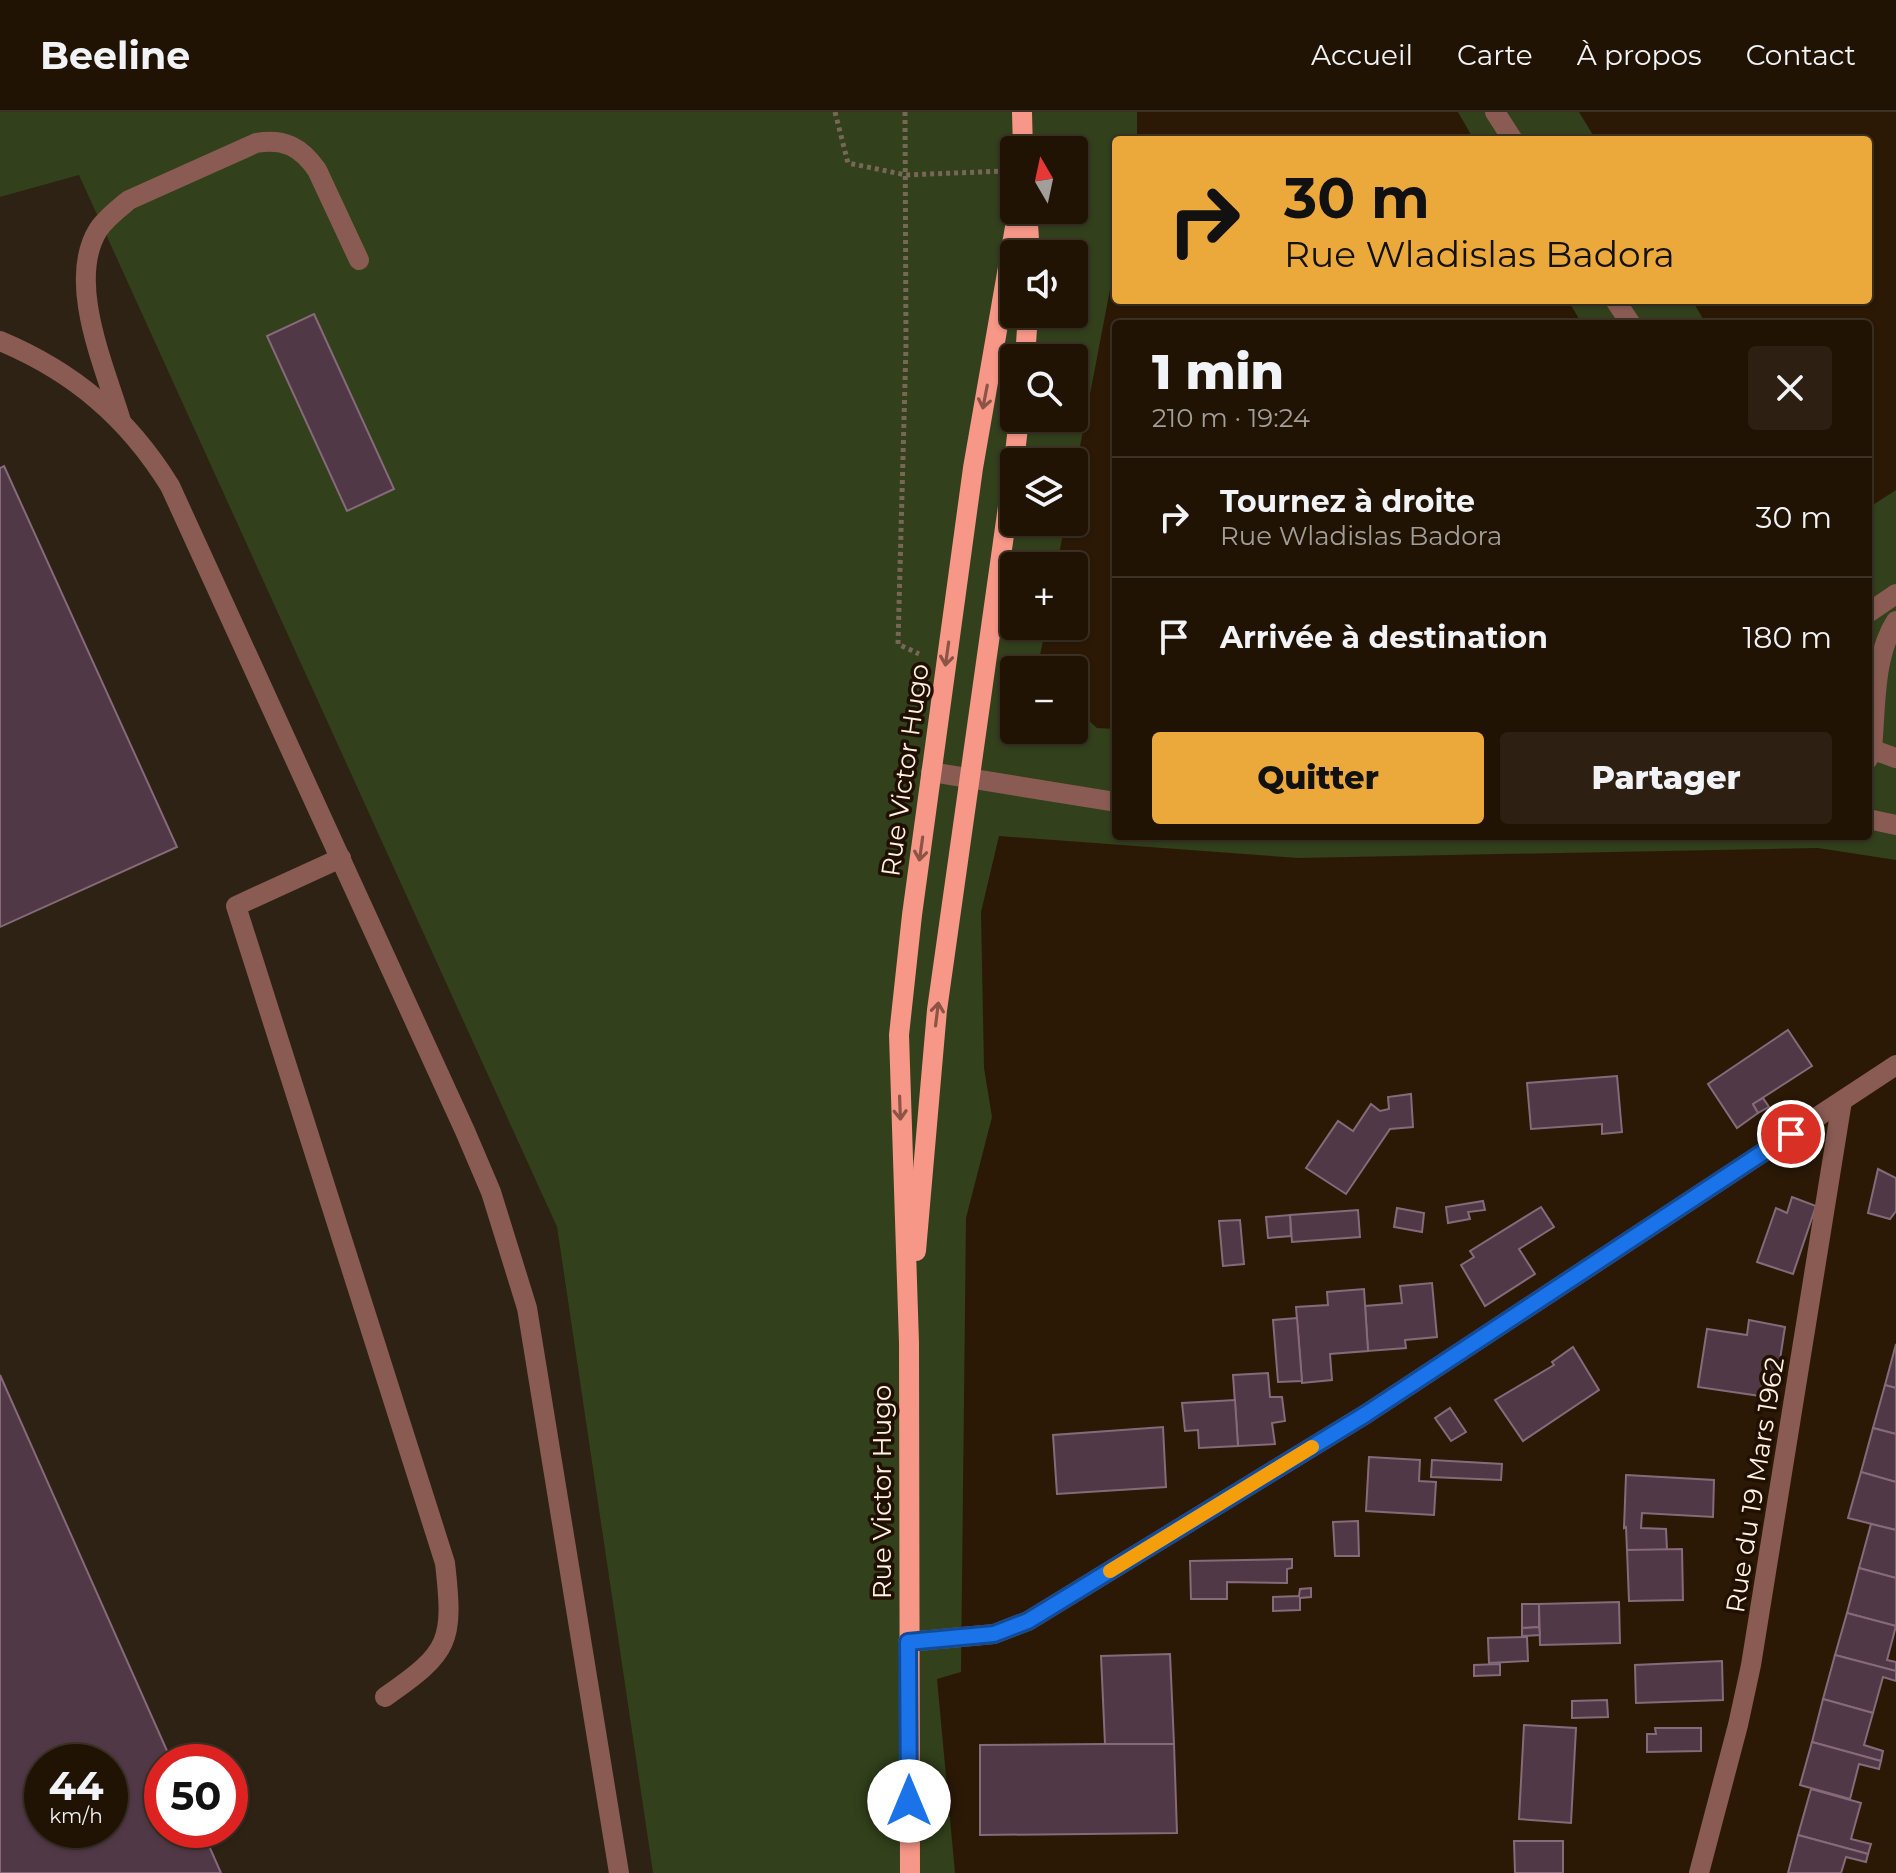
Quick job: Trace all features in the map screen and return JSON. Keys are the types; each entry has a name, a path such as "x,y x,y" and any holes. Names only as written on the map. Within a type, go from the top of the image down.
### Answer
{"main road":[{"path":"1022,112 1023,136"},
{"name":"Rue Victor Hugo","path":"910,1873 909,1343 899,1035 907,953 978,432 1015,224"},
{"name":"Rue Victor Hugo","path":"909,1343 932,1058 1003,536"}],"street":[{"path":"1495,112 1510,136"},
{"path":"121,421 87,308 85,287 88,261 97,232 112,213 129,200 256,143 270,140 284,142 298,148 317,170 359,260"},
{"path":"0,341 68,376 121,421 153,458 184,511 486,1180 527,1308 619,1873"},
{"path":"1872,610 1896,594"},
{"path":"1872,730 1881,662 1885,644 1896,621"},
{"path":"1872,753 1896,758"},
{"path":"931,772 1112,801"},
{"path":"1872,820 1896,825"},
{"path":"341,858 236,906 445,1563 449,1615 445,1639 438,1655 422,1671 385,1697"},
{"path":"908,1642 994,1634 1028,1621 1366,1414 1896,1065"},
{"name":"Rue du 19 Mars 1962","path":"1699,1873 1751,1665 1842,1101"}],"path":[{"path":"835,112 848,163 906,175 1000,171"},
{"path":"905,112 906,345 898,644 945,666"}],"shaded area":[{"path":"79,174 557,1227 653,1873 0,1873 0,197"}],"green space":[{"path":"0,112 1137,112 1137,136 1112,136 1112,279 1088,405 1088,344 1000,344 1000,432 1083,432 1080,448 1000,448 1000,536 1062,536 1060,552 1000,552 1000,640 1043,640 1040,656 1000,656 1000,744 1088,744 1088,720 1097,728 1112,729 1112,840 1872,840 1872,505 1896,490 1896,860 1818,848 1298,858 999,836 981,912 984,1068 992,1117 966,1218 961,1672 937,1679 955,1873 653,1873 557,1227 79,175 0,197"},
{"path":"1458,112 1579,112 1594,136 1472,136"},
{"path":"1570,304 1694,304 1704,320 1580,320"}],"building":[{"path":"314,314 394,489 347,511 267,336"},
{"path":"4,466 177,847 0,927 0,468"},
{"path":"1788,1030 1812,1066 1753,1104 1758,1113 1737,1128 1708,1084"},
{"path":"1617,1076 1622,1132 1602,1134 1602,1124 1531,1129 1527,1083"},
{"path":"1411,1094 1413,1127 1390,1129 1346,1194 1306,1168 1338,1121 1353,1131 1371,1104 1380,1111 1389,1109 1388,1097"},
{"path":"1763,1098 1769,1107 1758,1113 1753,1104"},
{"path":"1878,1169 1896,1178 1896,1211 1890,1219 1868,1213"},
{"path":"1792,1197 1816,1206 1793,1274 1757,1262 1776,1208 1787,1213"},
{"path":"1483,1201 1485,1210 1468,1212 1470,1219 1448,1223 1446,1207"},
{"path":"1541,1207 1554,1227 1519,1249 1535,1274 1485,1306 1461,1265 1474,1257 1470,1251"},
{"path":"1397,1208 1424,1213 1422,1232 1394,1227"},
{"path":"1358,1210 1360,1237 1292,1242 1290,1215"},
{"path":"1290,1215 1291,1236 1268,1238 1266,1217"},
{"path":"1240,1220 1244,1264 1223,1266 1219,1221"},
{"path":"1432,1283 1437,1337 1405,1340 1406,1348 1368,1351 1365,1306 1402,1303 1400,1286"},
{"path":"1364,1289 1368,1351 1330,1354 1332,1380 1302,1383 1296,1307 1328,1305 1327,1292"},
{"path":"1297,1318 1302,1381 1278,1382 1273,1320"},
{"path":"1749,1320 1785,1327 1774,1398 1698,1387 1707,1329 1747,1335"},
{"path":"1896,1344 1896,1388 1885,1385"},
{"path":"1573,1347 1599,1390 1523,1441 1495,1400 1554,1365 1552,1362"},
{"path":"1268,1373 1270,1397 1282,1397 1285,1421 1272,1423 1275,1444 1238,1446 1233,1375"},
{"path":"0,1375 164,1744 144,1744 144,1848 210,1848 221,1873 0,1873"},
{"path":"1885,1385 1896,1388 1896,1434 1873,1428"},
{"path":"1235,1400 1238,1446 1199,1448 1198,1430 1185,1431 1182,1403"},
{"path":"1450,1408 1466,1432 1451,1441 1435,1418"},
{"path":"1163,1427 1166,1487 1057,1494 1053,1435"},
{"path":"1873,1428 1896,1434 1896,1482 1861,1472"},
{"path":"1369,1457 1420,1460 1419,1481 1436,1482 1434,1515 1366,1511"},
{"path":"1432,1460 1502,1464 1501,1480 1431,1477"},
{"path":"1861,1472 1896,1482 1896,1530 1848,1518"},
{"path":"1626,1475 1714,1480 1713,1517 1642,1513 1641,1528 1666,1529 1667,1550 1627,1550 1624,1528"},
{"path":"1358,1521 1359,1556 1335,1556 1333,1522"},
{"path":"1871,1524 1896,1530 1896,1578 1859,1568"},
{"path":"1682,1549 1683,1600 1629,1601 1627,1550"},
{"path":"1292,1559 1292,1568 1287,1569 1287,1583 1227,1582 1227,1599 1191,1599 1190,1561"},
{"path":"1859,1568 1896,1578 1896,1626 1847,1613"},
{"path":"1311,1588 1311,1597 1300,1598 1300,1610 1273,1611 1273,1597 1299,1596 1300,1589"},
{"path":"1619,1602 1620,1643 1540,1645 1539,1604"},
{"path":"1522,1604 1539,1604 1539,1627 1522,1628"},
{"path":"1847,1613 1896,1626 1887,1660 1896,1662 1896,1671 1835,1655"},
{"path":"1539,1627 1540,1635 1522,1636 1522,1628"},
{"path":"1527,1637 1528,1661 1489,1663 1488,1638"},
{"path":"1170,1654 1174,1744 1105,1744 1101,1656"},
{"path":"1835,1655 1896,1671 1896,1681 1883,1677 1873,1713 1823,1699"},
{"path":"1722,1661 1723,1700 1636,1703 1635,1665"},
{"path":"1500,1664 1500,1675 1474,1676 1474,1665"},
{"path":"1823,1699 1873,1713 1864,1745 1883,1751 1881,1761 1812,1742"},
{"path":"1607,1700 1608,1717 1572,1718 1572,1701"},
{"path":"1524,1725 1576,1728 1571,1823 1519,1819"},
{"path":"1655,1728 1701,1728 1701,1751 1647,1752 1647,1734 1656,1734"},
{"path":"1812,1742 1881,1761 1879,1769 1859,1764 1850,1799 1800,1785"},
{"path":"1174,1744 1177,1833 980,1835 980,1745"},
{"path":"1811,1789 1861,1803 1851,1839 1871,1844 1868,1854 1798,1835"},
{"path":"1798,1835 1868,1854 1866,1862 1846,1857 1841,1873 1788,1873"},
{"path":"1514,1841 1563,1841 1563,1873 1515,1873"}],"slow traffic":[{"path":"1110,1571 1312,1447"}],"route":[{"path":"909,1801 908,1642 974,1638 1012,1629 1028,1621 1366,1414 1791,1134"}]}
